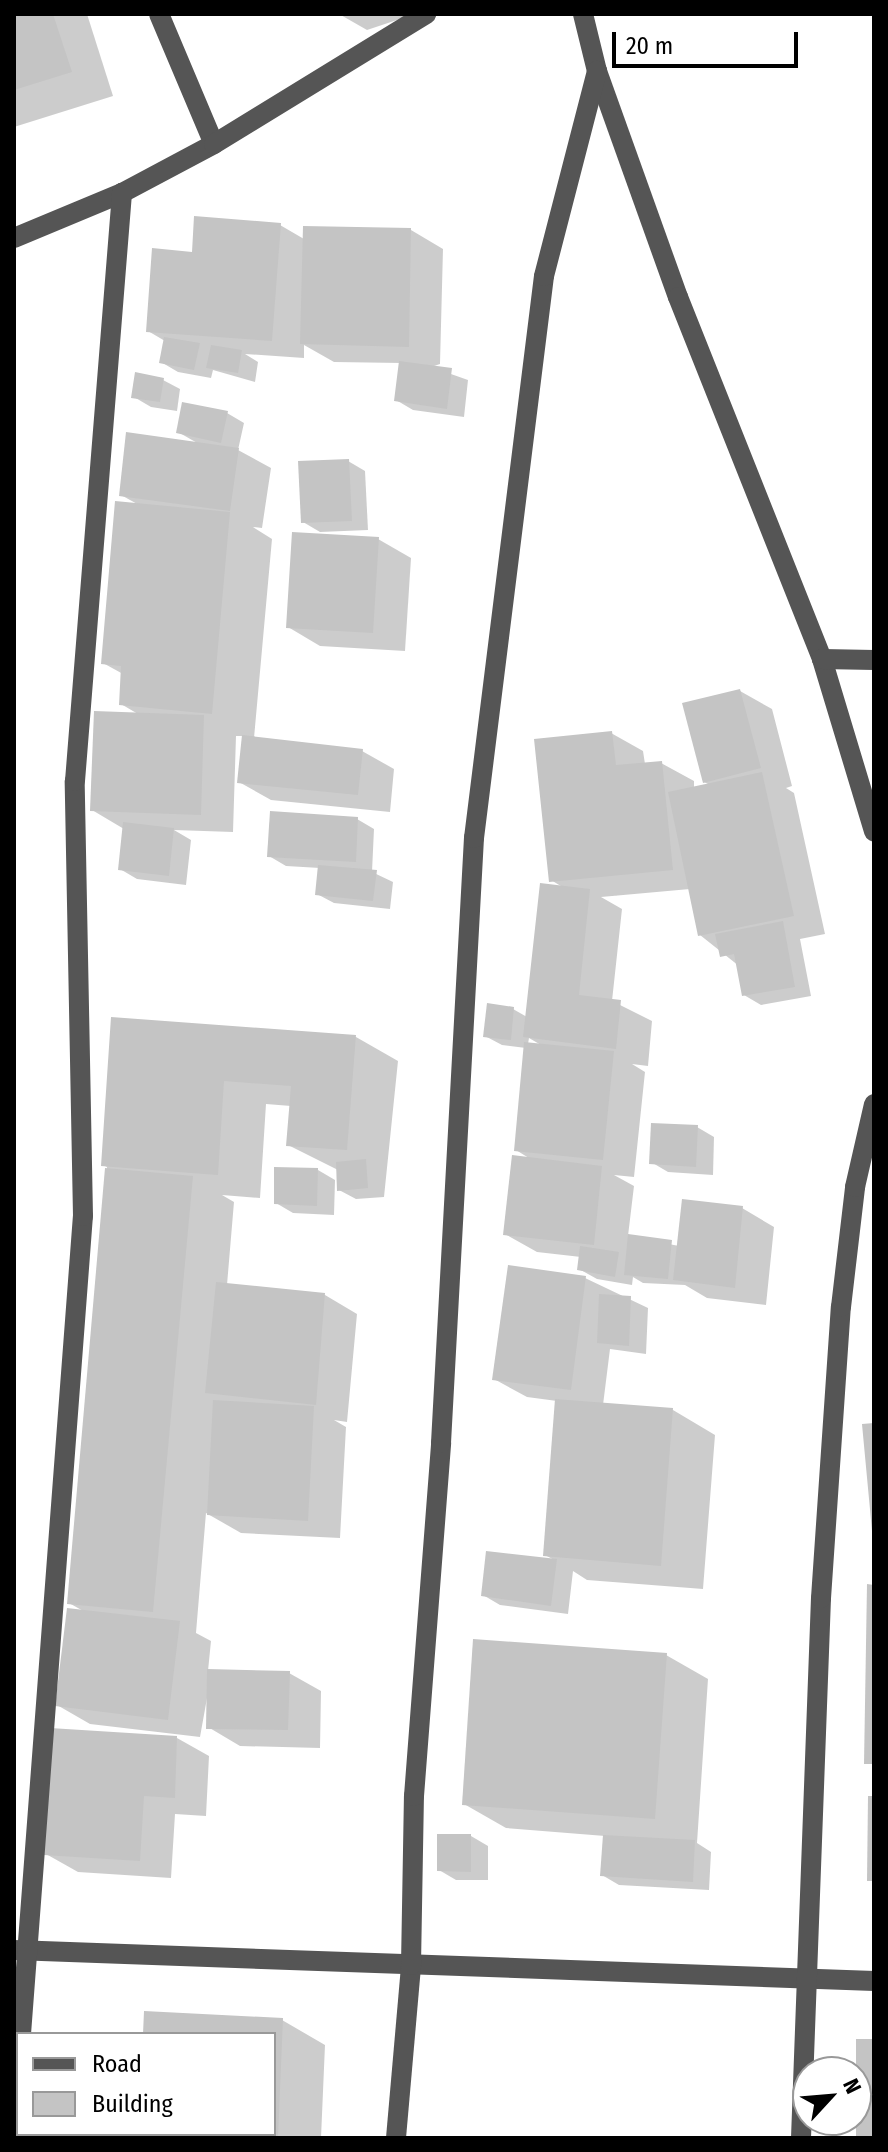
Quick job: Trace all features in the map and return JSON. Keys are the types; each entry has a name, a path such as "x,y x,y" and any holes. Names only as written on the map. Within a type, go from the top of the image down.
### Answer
{"street":[{"path":"159,14 214,144"},
{"path":"14,238 122,193 214,144 426,14"},
{"path":"583,14 597,71 678,297 822,659 874,831"},
{"path":"396,2138 411,1965 414,1796 441,1443 474,838 544,276 597,71"},
{"path":"21,2032 20,1950 83,1216 75,781 122,193"},
{"path":"822,659 874,660"},
{"path":"801,2138 803,1978 821,1598 841,1307 855,1187 874,1104"},
{"path":"20,1950 874,1981"},
{"path":"14,2127 16,2098"}],"building":[{"path":"14,14 53,14 72,72 14,90"},
{"path":"194,216 281,223 272,341 146,332 152,248 192,252"},
{"path":"303,226 411,228 409,347 300,344"},
{"path":"164,337 200,343 194,370 159,363"},
{"path":"211,345 242,350 238,373 206,368"},
{"path":"399,361 452,368 447,409 394,401"},
{"path":"135,372 164,378 160,402 131,398"},
{"path":"182,402 228,411 221,443 176,433"},
{"path":"126,432 239,448 230,511 119,496"},
{"path":"349,459 352,521 301,523 298,461"},
{"path":"115,501 230,512 212,714 119,705 121,666 101,664"},
{"path":"292,532 379,537 373,633 286,628"},
{"path":"740,689 761,768 703,783 682,703"},
{"path":"94,711 204,715 201,815 90,811"},
{"path":"612,731 616,765 662,761 673,870 549,882 534,739"},
{"path":"242,735 363,749 358,795 237,783"},
{"path":"762,772 794,916 698,936 668,792"},
{"path":"270,811 358,817 356,862 267,857"},
{"path":"123,822 174,828 169,876 118,870"},
{"path":"318,865 377,870 373,901 315,895"},
{"path":"540,883 590,889 579,995 621,1000 616,1049 523,1037"},
{"path":"783,921 795,987 742,996 734,954 720,957 715,934"},
{"path":"487,1003 514,1007 511,1040 483,1037"},
{"path":"111,1017 356,1035 347,1150 286,1146 291,1086 224,1081 218,1175 101,1166"},
{"path":"524,1042 614,1051 603,1160 514,1151"},
{"path":"651,1123 698,1125 696,1167 649,1164"},
{"path":"512,1155 602,1166 594,1245 503,1235"},
{"path":"366,1159 368,1188 337,1191 336,1162"},
{"path":"274,1167 318,1168 317,1206 274,1204"},
{"path":"105,1168 193,1176 153,1612 67,1604"},
{"path":"682,1199 743,1206 735,1288 673,1280"},
{"path":"628,1234 672,1240 668,1279 624,1275"},
{"path":"580,1246 619,1252 615,1277 577,1270"},
{"path":"508,1265 586,1276 571,1390 492,1380"},
{"path":"216,1282 325,1293 316,1405 205,1393"},
{"path":"599,1294 631,1296 629,1346 597,1343"},
{"path":"555,1399 673,1408 661,1566 543,1556"},
{"path":"213,1400 314,1406 308,1521 207,1515"},
{"path":"874,1423 874,1531 872,1531 862,1424"},
{"path":"486,1551 557,1559 551,1606 481,1596"},
{"path":"867,1584 874,1585 874,1764 864,1764"},
{"path":"67,1608 180,1621 168,1720 55,1706"},
{"path":"473,1639 667,1653 655,1819 462,1805"},
{"path":"207,1669 290,1671 288,1730 206,1729"},
{"path":"50,1728 177,1736 175,1798 144,1796 140,1861 44,1855"},
{"path":"868,1796 874,1796 874,1881 867,1881"},
{"path":"437,1834 471,1834 471,1872 437,1871"},
{"path":"603,1835 695,1840 693,1882 600,1876"},
{"path":"144,2011 283,2018 278,2138 138,2138 276,2136 276,2032 143,2032"},
{"path":"856,2039 874,2039 874,2138 856,2138 872,2136 872,2056 856,2056"}]}
